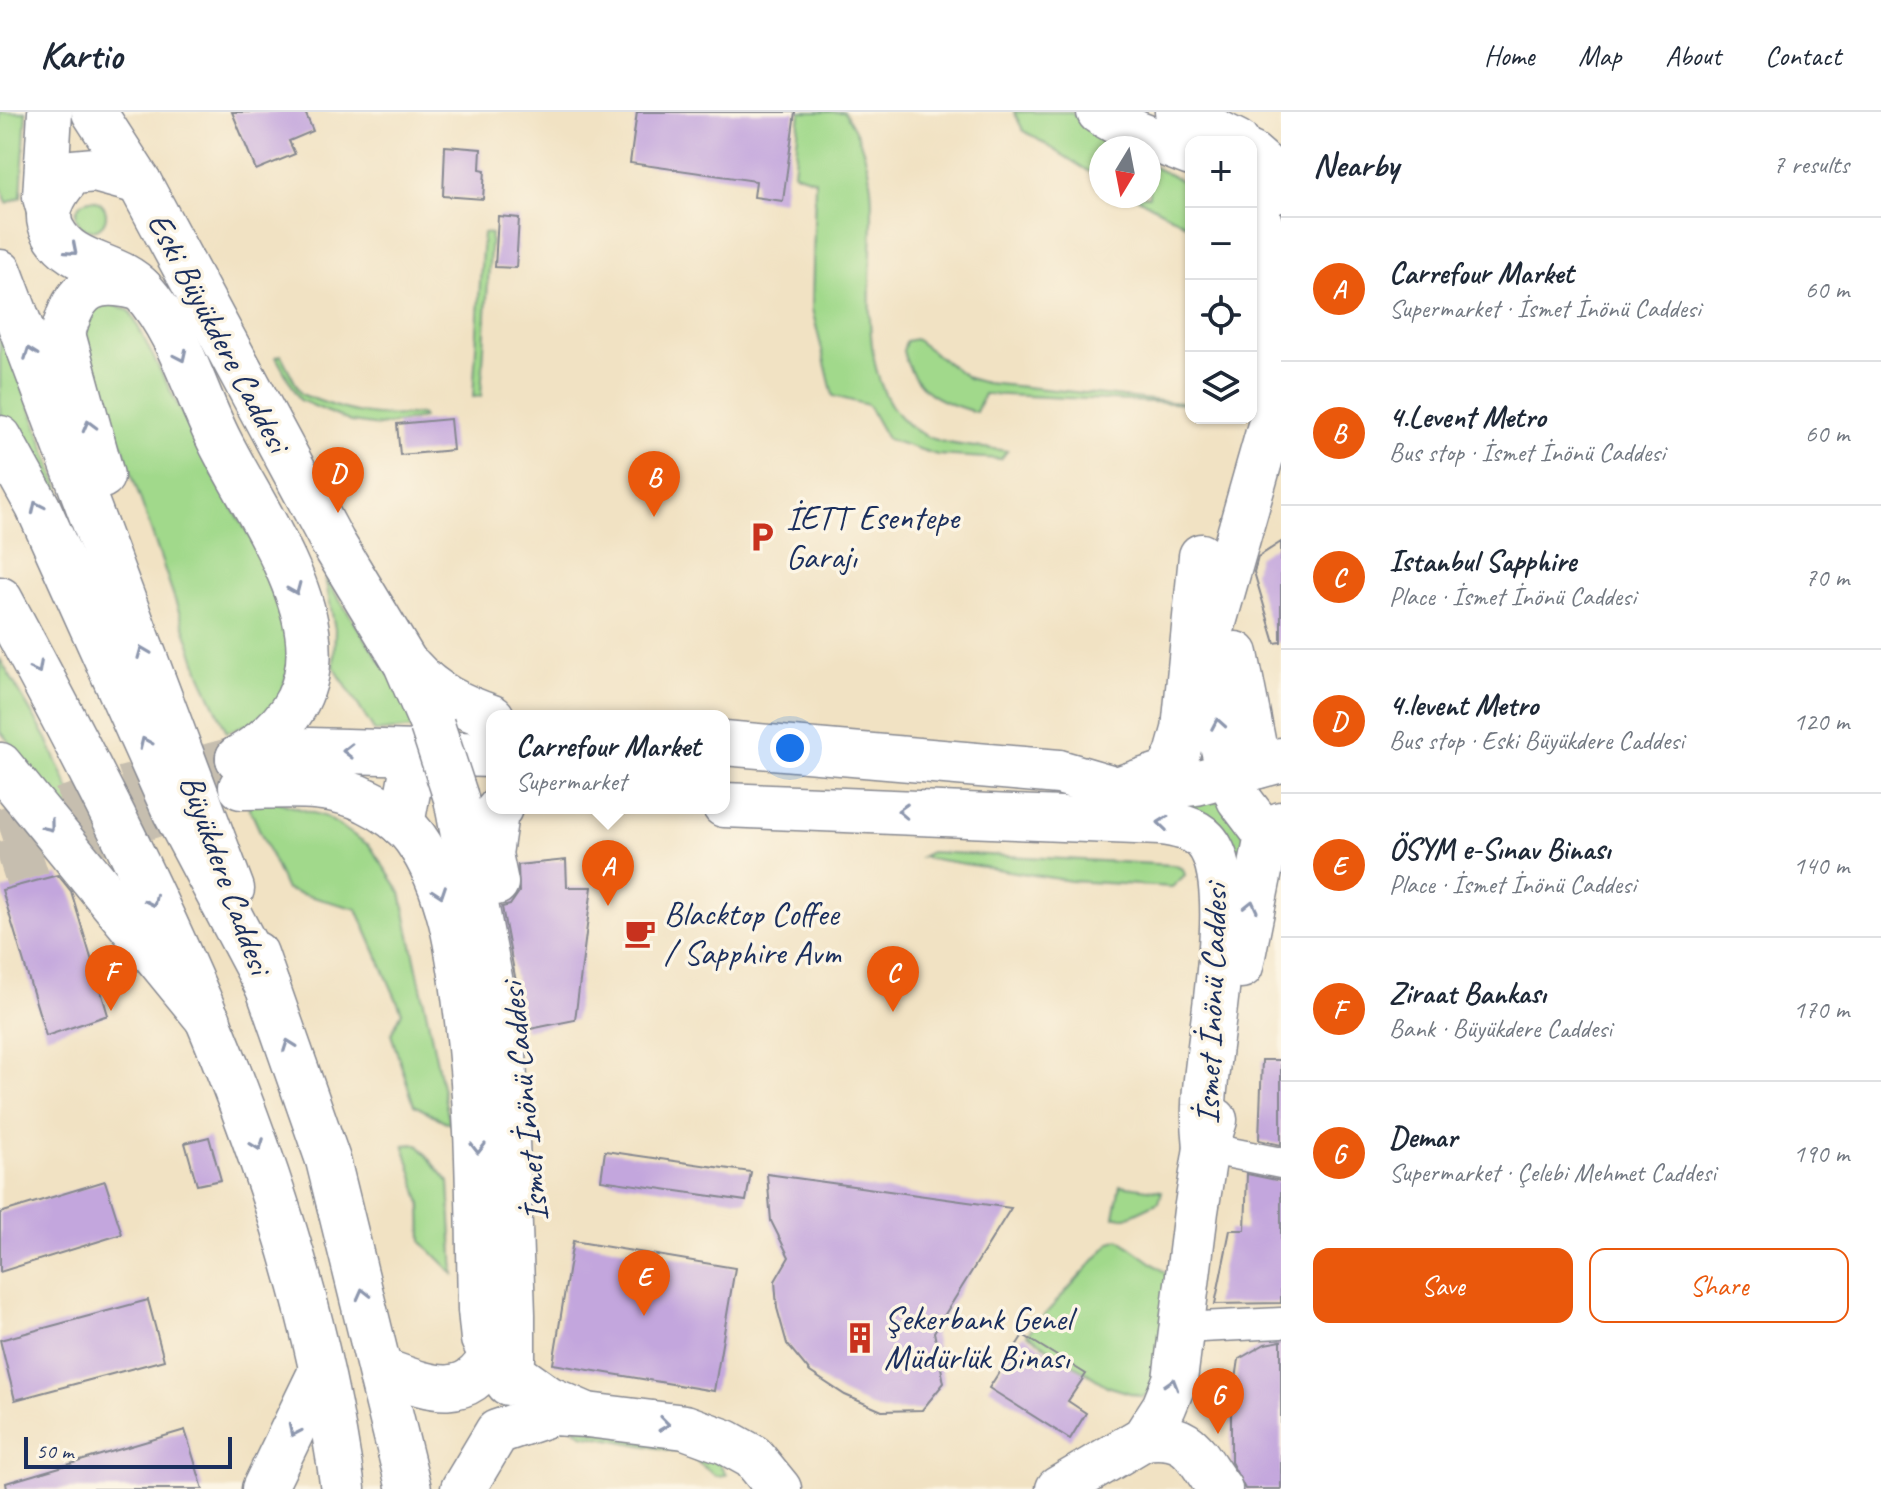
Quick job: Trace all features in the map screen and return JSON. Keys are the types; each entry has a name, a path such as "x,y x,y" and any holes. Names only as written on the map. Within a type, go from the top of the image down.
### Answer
{"main road":[{"path":"50,112 45,197 52,229 68,249 84,261 116,271 141,289 177,346 219,441 277,546 305,613 311,659 295,704 239,773"},
{"name":"Eski Büyükdere Caddesi","path":"94,112 139,182 333,543 406,664 429,738 456,798 504,1052 513,1314 501,1364 497,1432 463,1489"},
{"path":"1099,112 1136,133 1185,152"},
{"path":"1177,112 1225,136"},
{"path":"1257,159 1267,168 1281,190"},
{"path":"49,211 56,191 73,172 95,170 139,182"},
{"path":"1254,208 1271,242 1274,288 1271,317 1257,371"},
{"name":"Büyükdere Caddesi","path":"0,272 268,988 328,1160 409,1489"},
{"path":"105,557 108,515 101,468 63,334 69,312 86,290 100,283 118,282 141,289"},
{"path":"730,770 1059,793 1146,790 1240,776 1231,620 1216,556 1281,387"},
{"path":"730,744 1059,772 1117,789 1168,772 1184,730 1243,424"},
{"path":"0,438 38,507 175,812 268,988"},
{"name":"Büyükdere Caddesi","path":"0,599 86,762 209,1021 270,1178 321,1371 343,1489"},
{"path":"406,664 428,687 463,707 486,715"},
{"path":"239,773 309,750 429,738 486,753"},
{"path":"402,824 412,770 429,738"},
{"path":"0,765 209,1021"},
{"path":"239,773 327,787 367,801 402,824 414,838 435,877 461,966 478,1121 483,1339 501,1364 567,1407 685,1427 726,1442 753,1457 782,1487"},
{"name":"İsmet İnönü Caddesi","path":"1206,1148 1222,1095 1246,929 1274,830 1240,776"},
{"name":"İsmet İnönü Caddesi","path":"730,805 1160,823 1182,826 1205,840 1216,862 1221,891 1219,981 1204,1104 1206,1148"},
{"name":"İsmet İnönü Caddesi","path":"496,814 490,854 533,1120 540,1370 567,1407"},
{"path":"1058,1489 1144,1438 1164,1407 1175,1380 1206,1148"},
{"path":"381,1370 432,1388 469,1384 482,1373 501,1364"},
{"path":"264,1489 321,1371"},
{"path":"497,1432 567,1407"},
{"path":"1144,1438 1177,1438 1190,1446 1220,1489"}],"street":[{"path":"1206,1148 1281,1163"},
{"path":"1181,1328 1281,1323"}],"green space":[{"path":"0,112 26,112 21,197 7,203 0,184"},
{"path":"800,112 844,112 865,157 871,187 871,331 876,368 888,400 908,425 940,441 1007,451 1001,459 937,455 887,439 868,405 833,396 812,309 815,180 794,173"},
{"path":"1014,112 1071,112 1097,136 1089,136 1089,171 1023,130"},
{"path":"1161,170 1185,185 1185,224 1156,208 1161,208"},
{"path":"91,200 102,204 106,215 102,226 91,230 80,226 76,215 80,204"},
{"path":"483,233 491,234 481,396 473,397"},
{"path":"105,301 130,311 215,478 261,555 295,644 280,699 254,722 227,732 201,676 89,349 85,328 92,306"},
{"path":"0,324 92,579 0,414"},
{"path":"915,339 968,378 986,383 1185,404 984,394 976,412 940,399 921,386 903,351 906,341"},
{"path":"281,355 301,394 360,413 388,416 421,414 423,418 379,426 351,422 300,400 276,357"},
{"path":"325,578 391,677 416,728 375,732 334,667 335,629"},
{"path":"0,659 47,739 82,818 73,822 0,731"},
{"path":"246,800 278,802 326,817 370,846 401,893 450,1124 414,1105 391,1034 402,1012 357,909 286,890"},
{"path":"1231,801 1253,858 1229,857 1146,806"},
{"path":"931,852 1174,865 1183,869 1185,875 1172,887 1071,881 921,857"},
{"path":"417,1144 449,1182 454,1274 422,1242 421,1204 404,1145"},
{"path":"1120,1185 1162,1191 1159,1202 1127,1217 1114,1217"},
{"path":"1119,1239 1170,1276 1158,1384 1143,1397 1107,1386 1027,1334 1111,1242"},
{"path":"571,1426 715,1455 726,1475 716,1476 685,1453 582,1434"}],"building":[{"path":"232,112 305,112 313,131 289,141 295,154 256,170"},
{"path":"637,112 795,112 783,201 754,197 756,181 630,163"},
{"path":"445,146 481,149 480,169 485,170 483,199 443,196"},
{"path":"498,216 519,218 516,268 495,267"},
{"path":"450,419 453,450 400,455 397,424"},
{"path":"1281,542 1281,642 1275,643 1254,572 1258,557"},
{"path":"566,860 567,887 592,887 575,1020 525,1030 502,907 510,905 519,892 518,865"},
{"path":"58,875 71,891 108,1015 46,1036 2,890"},
{"path":"1262,1060 1281,1060 1281,1145 1259,1140"},
{"path":"209,1137 221,1180 197,1185 185,1143"},
{"path":"605,1151 751,1172 746,1201 601,1180"},
{"path":"767,1174 1011,1208 934,1332 944,1383 922,1410 882,1411 845,1395 810,1372 787,1344 777,1308 775,1281 789,1257 771,1221"},
{"path":"1247,1174 1281,1181 1281,1303 1215,1304 1230,1230 1245,1230"},
{"path":"105,1181 122,1234 0,1272 0,1213"},
{"path":"573,1241 735,1268 714,1391 553,1364"},
{"path":"148,1300 164,1360 15,1400 0,1340"},
{"path":"1023,1335 1086,1374 1068,1401 1086,1413 1070,1439 989,1388"},
{"path":"1281,1341 1281,1489 1245,1489 1231,1462 1231,1413 1239,1359 1265,1344"},
{"path":"185,1430 203,1489 7,1489 6,1483"}],"tunnel":[{"path":"0,831 125,788 238,758"},
{"path":"0,865 211,797"}],"place":[{"name":"4.levent Metro","path":"338,513"},
{"name":"4.Levent Metro","path":"654,517"},
{"name":"İETT Esentepe Garajı","path":"762,537"},
{"name":"Carrefour Market","path":"608,906"},
{"name":"Blacktop Coffee / Sapphire Avm","path":"640,933"},
{"name":"Ziraat Bankası","path":"111,1011"},
{"name":"Istanbul Sapphire","path":"893,1012"},
{"name":"ÖSYM e-Sınav Binası","path":"644,1316"},
{"name":"Şekerbank Genel Müdürlük Binası","path":"860,1338"},
{"name":"Demar","path":"1218,1434"}]}
